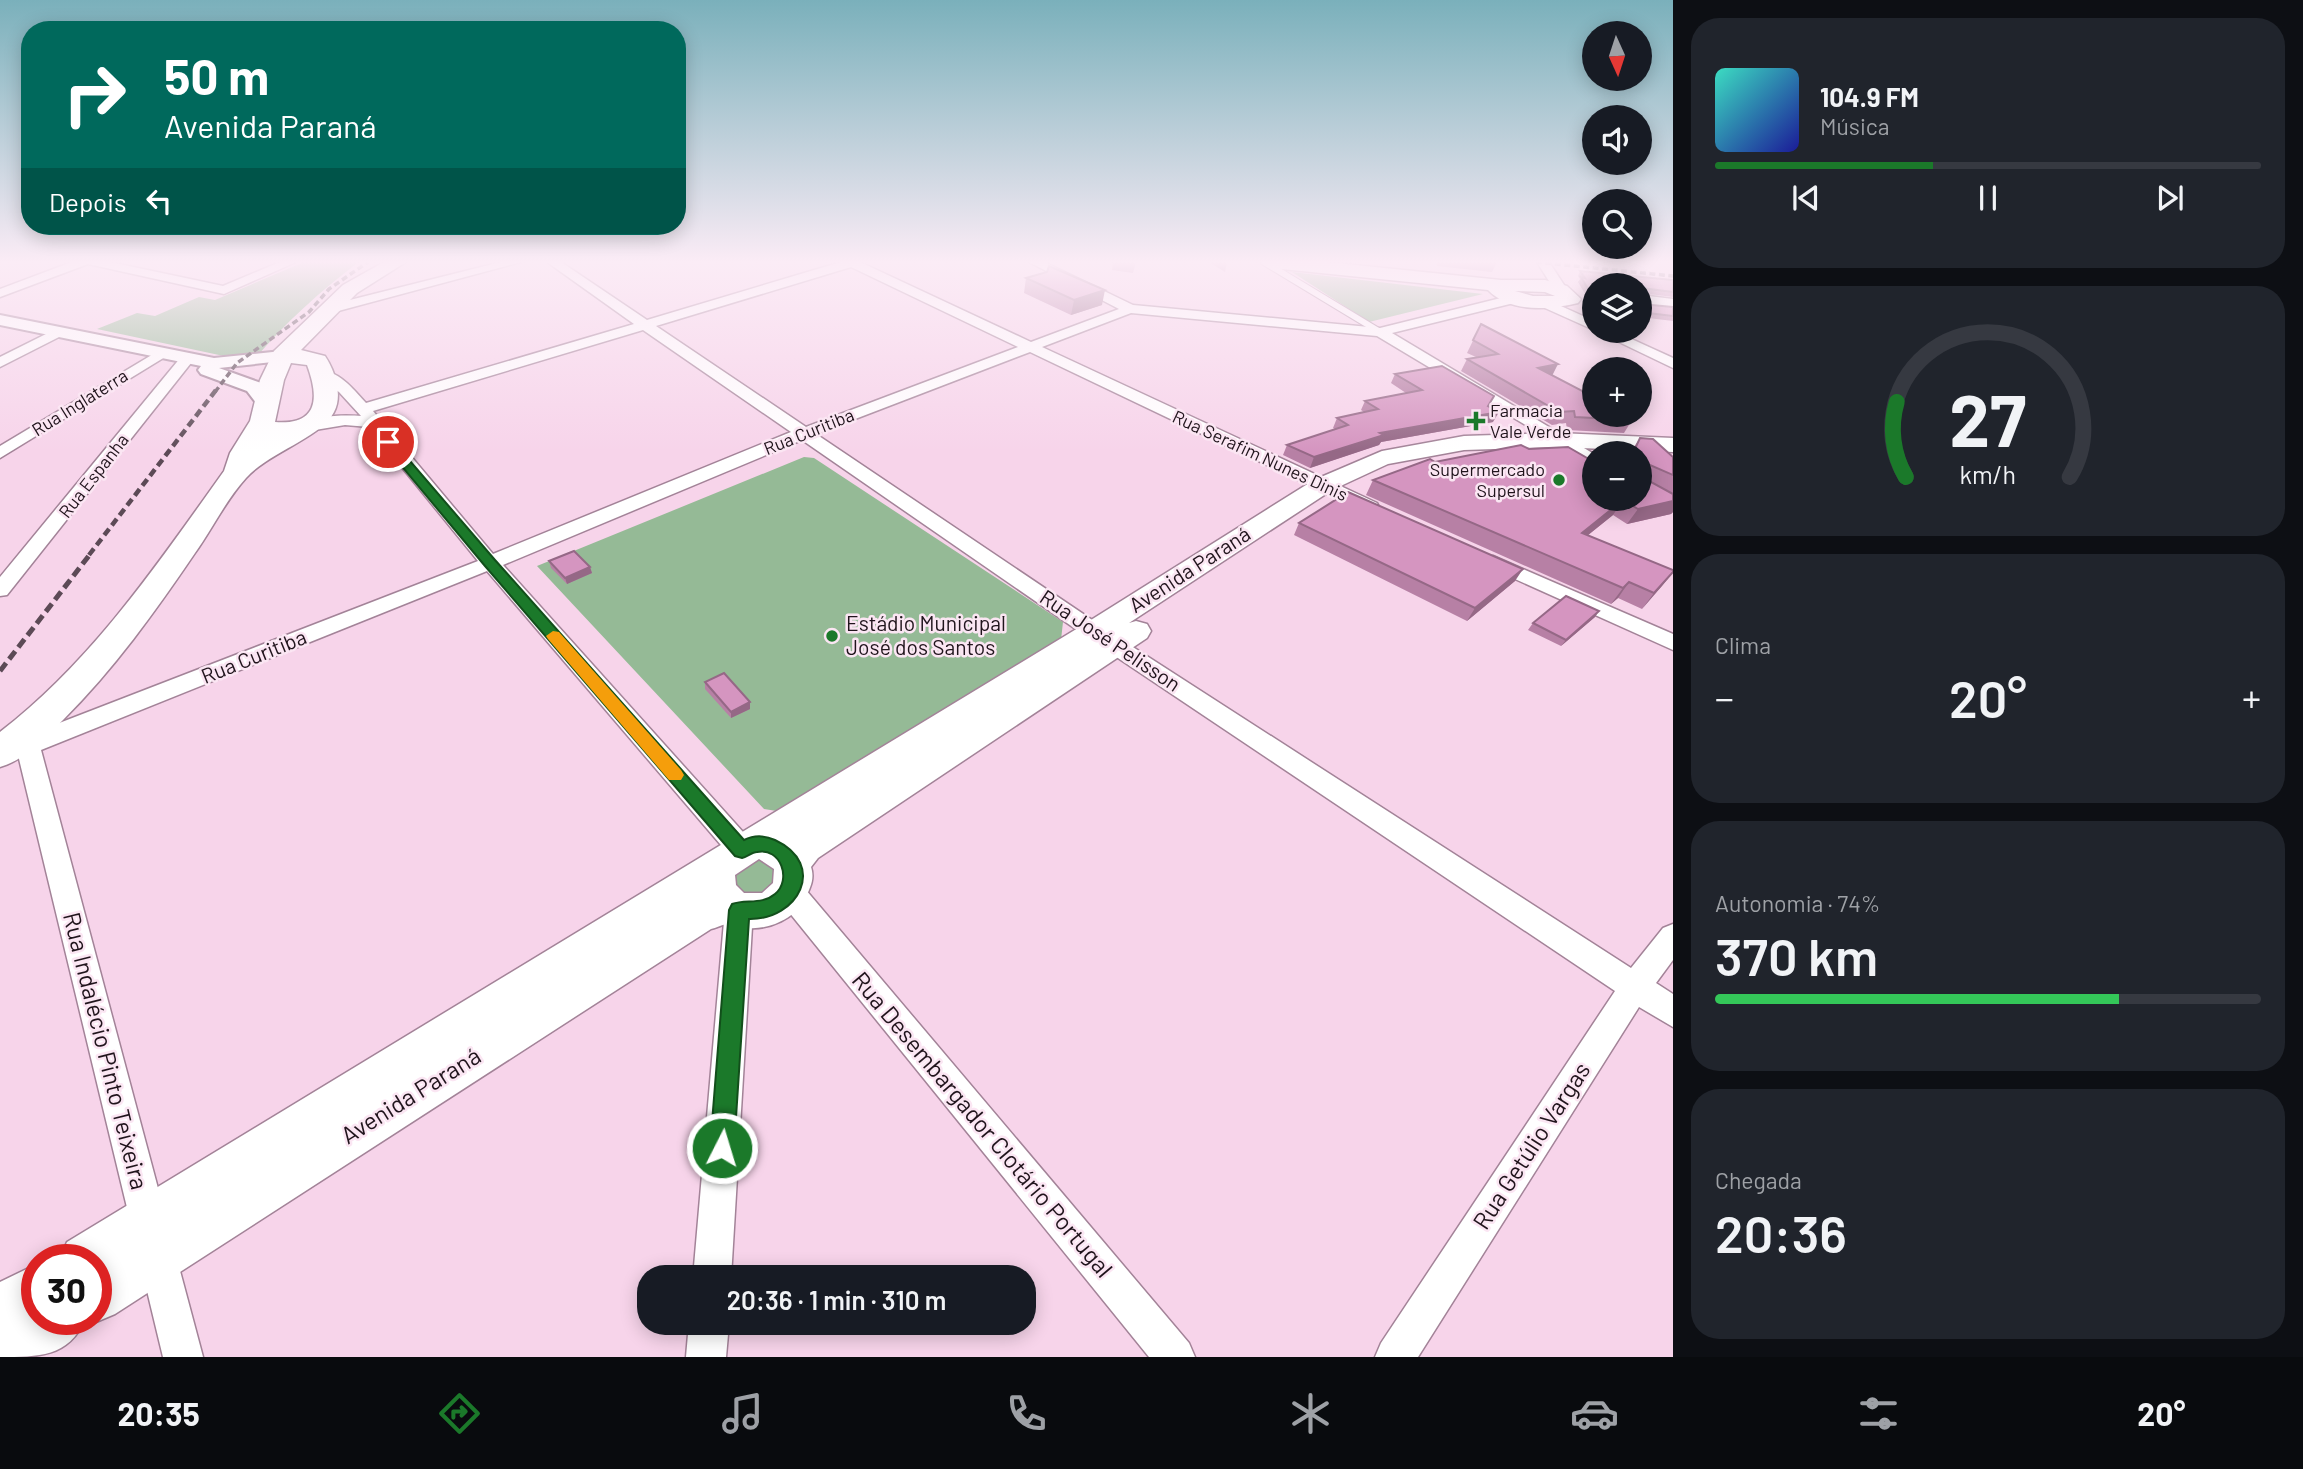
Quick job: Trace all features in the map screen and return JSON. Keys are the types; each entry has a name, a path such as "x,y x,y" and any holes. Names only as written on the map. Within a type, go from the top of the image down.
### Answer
{"main road":[{"path":"237,471 264,412 282,356 316,325"},
{"path":"18,744 102,656 237,471 260,453 321,415 327,401 316,352 327,325"},
{"path":"282,356 298,356 320,368"},
{"path":"264,412 267,429 303,428"},
{"name":"Avenida Paraná","path":"1652,447 1673,445"},
{"name":"Avenida Paraná","path":"112,1251 151,1239 698,916 736,876 1334,490 1398,470 1438,462 1484,455 1582,452"},
{"path":"1652,456 1673,457"},
{"name":"Avenida Paraná","path":"736,876 762,910 773,907 791,878 805,847 1104,638"},
{"path":"736,876 777,849 791,878"},
{"name":"Avenida Paraná","path":"112,1279 151,1239"},
{"path":"0,1313 21,1300"},
{"path":"0,1357 34,1335"}],"street":[{"path":"26,325 186,359 237,363 282,356"},
{"path":"303,428 367,416 644,325"},
{"name":"Rua José Pelisson","path":"645,325 1104,638 1673,1012"},
{"name":"Rua Serafim Nunes Dinis","path":"982,325 1382,512"},
{"name":"Rua Curitiba","path":"18,744 490,563 804,433 1085,325"},
{"path":"1307,325 1380,332 1401,325"},
{"path":"0,363 58,332"},
{"path":"1380,332 1582,452"},
{"path":"1628,343 1673,364"},
{"name":"Rua Inglaterra","path":"0,453 160,354"},
{"path":"186,359 201,369 254,387 264,412"},
{"name":"Rua Espanha","path":"0,590 186,359"},
{"path":"320,368 344,389 490,563 736,876 713,1265"},
{"path":"1471,552 1673,643"},
{"name":"Rua Indalécio Pinto Teixeira","path":"18,744 183,1357"},
{"name":"Rua Desembargador Clotário Portugal","path":"791,878 1175,1357"},
{"name":"Rua Getúlio Vargas","path":"1395,1357 1635,987 1673,937"},
{"path":"706,1357 708,1335"}],"lane":[{"path":"1369,325 1380,332"}],"green space":[{"path":"106,325 286,325 252,362 97,329"},
{"name":"Estádio Municipal José dos Santos","path":"804,457 814,458 1063,622 1061,640 783,812 764,809 537,566"},
{"path":"758,856 777,866 772,893 739,897 730,870"}],"building":[{"path":"1480,325 1558,364 1538,368 1582,391 1582,417 1575,417 1574,411 1559,412 1467,359 1498,354 1473,340"},
{"path":"1442,366 1494,396 1488,406 1499,412 1380,433 1384,435 1314,457 1287,445 1348,425 1337,418 1378,409 1365,401 1422,390 1395,374"},
{"path":"1640,438 1653,439 1673,457 1673,475 1652,466 1652,441 1639,441"},
{"path":"1521,445 1529,449 1568,447 1582,455 1582,511 1609,511 1582,533 1673,570 1654,593 1629,582 1623,588 1373,480 1430,459 1435,462"},
{"path":"1652,483 1673,494 1673,501 1652,506"},
{"path":"1348,492 1523,569 1475,608 1299,523"},
{"path":"574,551 590,567 565,578 549,561"},
{"path":"1566,596 1599,611 1566,640 1533,623"},
{"path":"724,673 750,702 731,712 705,682"}],"railway":[{"path":"215,392 237,363 290,325"},
{"path":"89,555 216,390"},
{"path":"0,671 91,553"}],"slow traffic":[{"path":"553,636 675,775"}],"place":[{"name":"Farmacia Vale Verde","path":"1476,421"},
{"name":"Supermercado Supersul","path":"1559,480"},
{"name":"Estádio Municipal José dos Santos","path":"832,636"}],"route":[{"path":"388,442 490,563 742,850 753,844 766,845 786,855 792,864 794,883 782,900 773,907 762,910 739,910 722,1148"}]}
